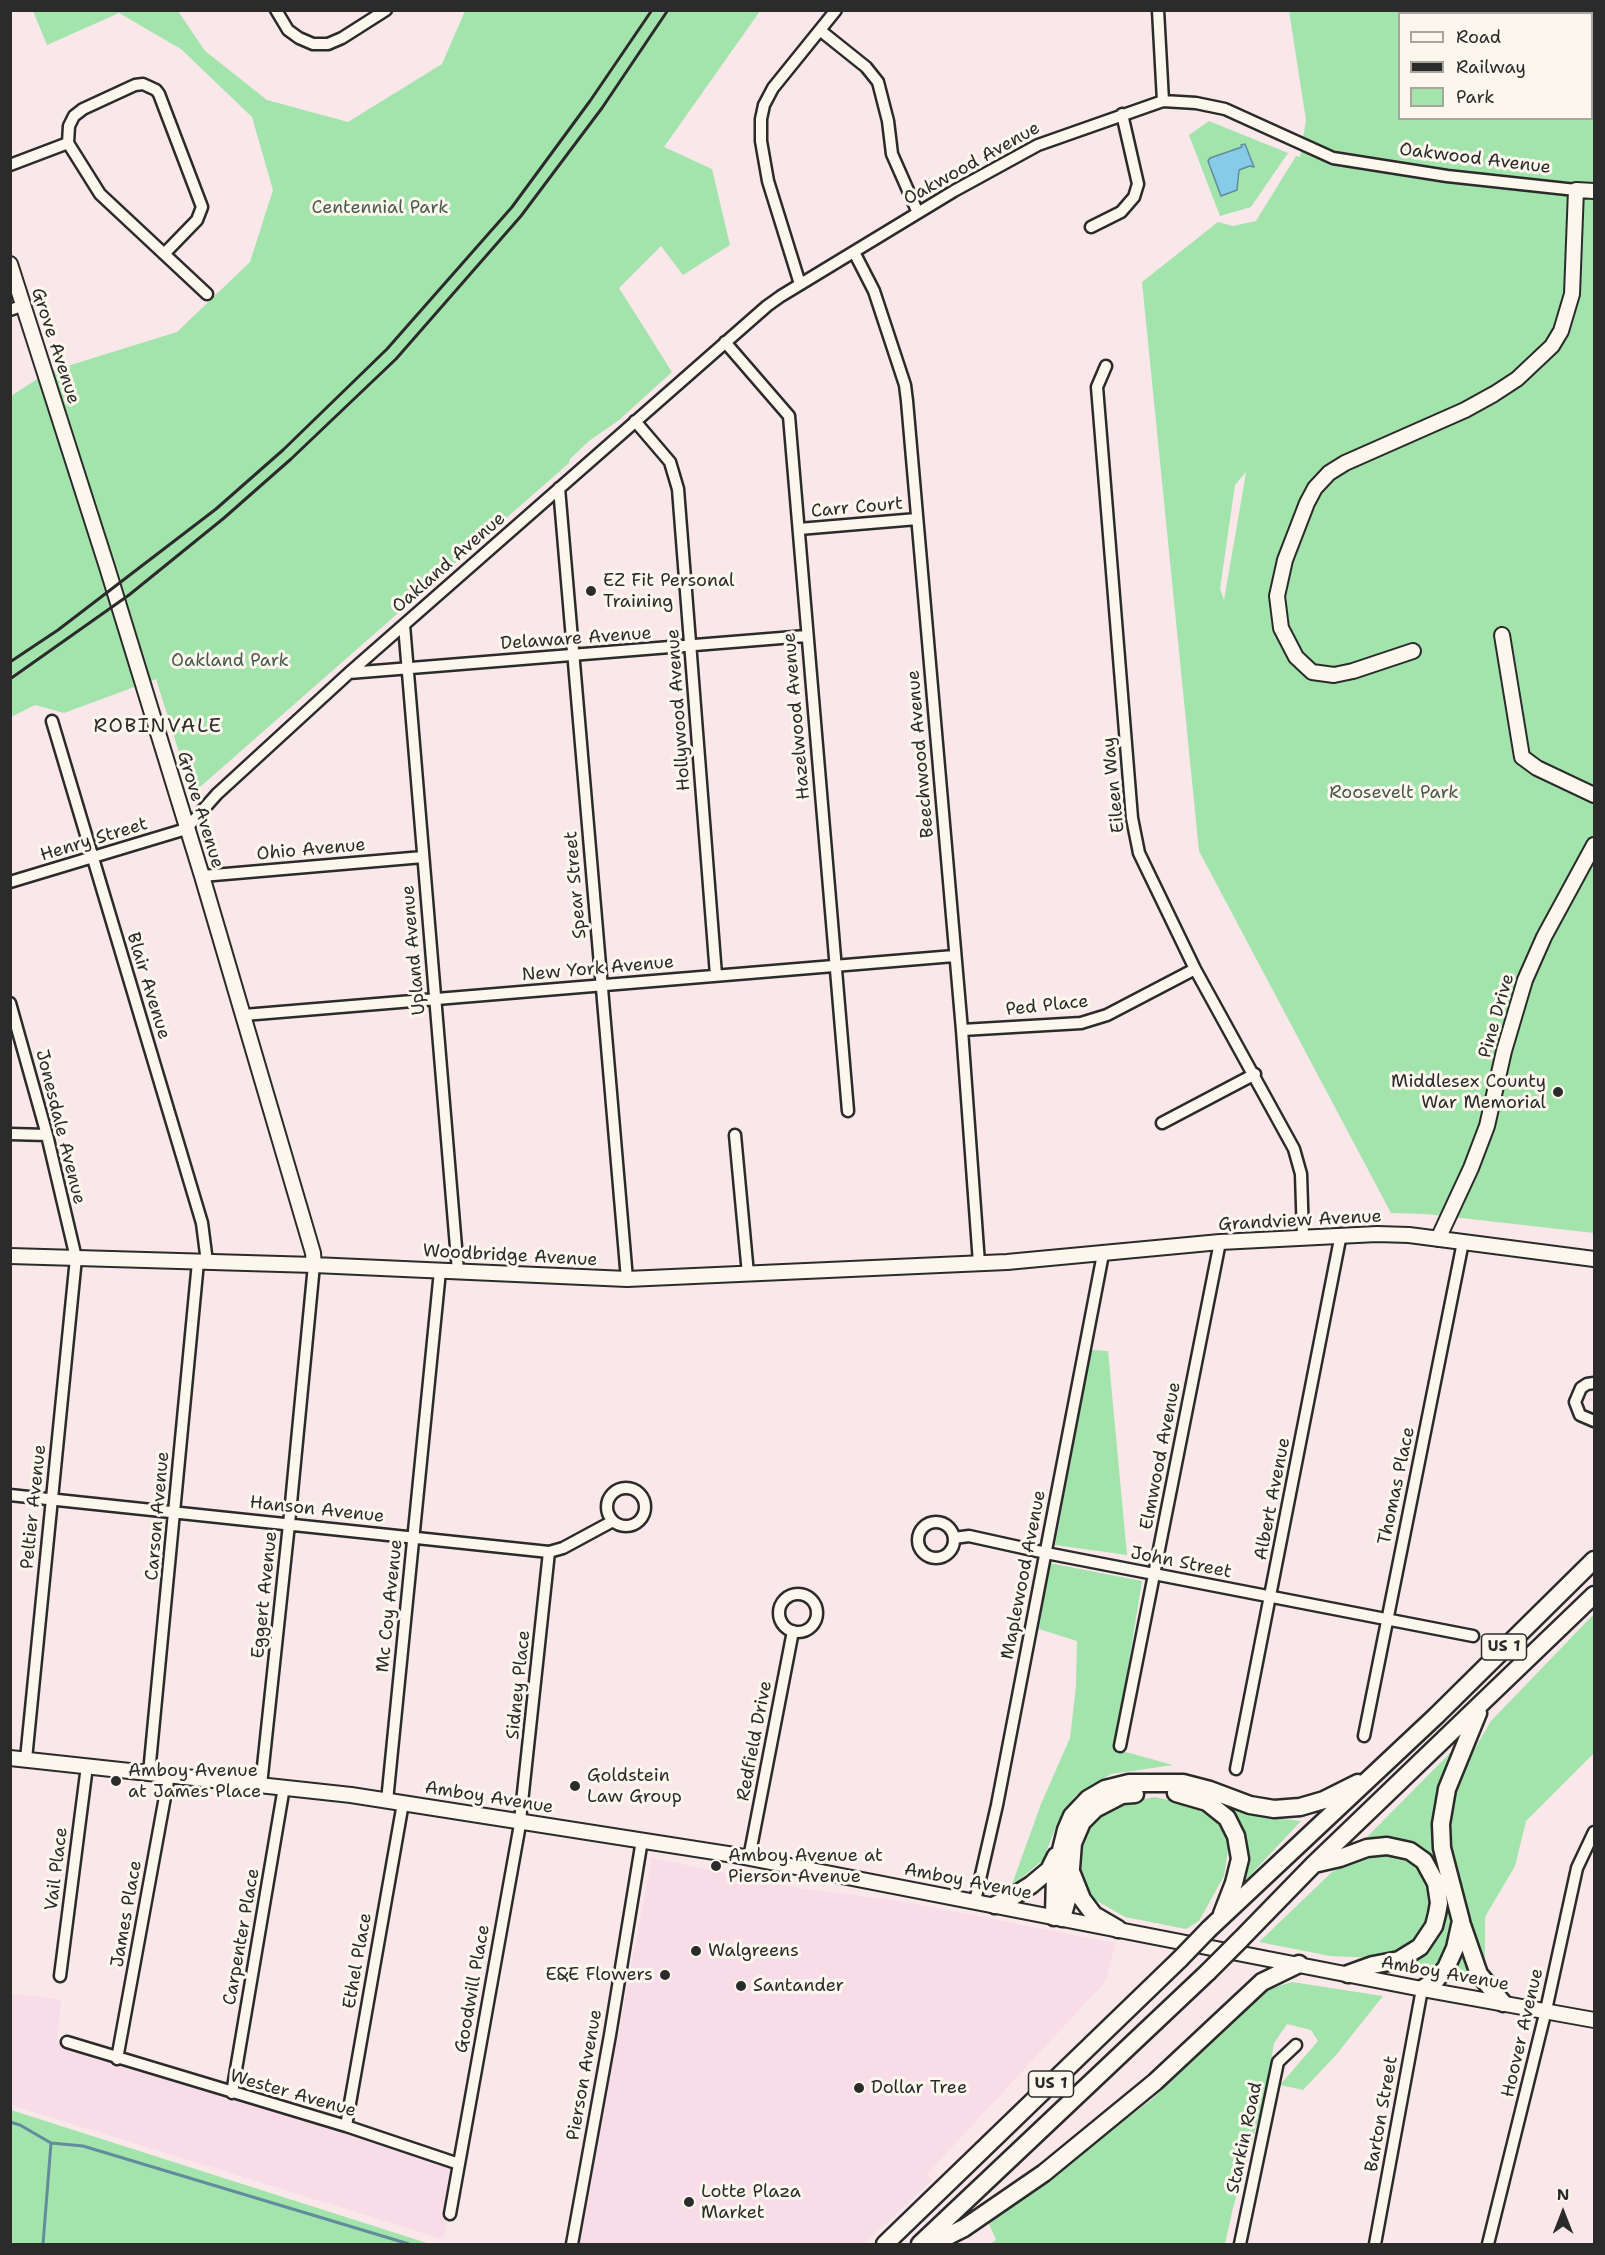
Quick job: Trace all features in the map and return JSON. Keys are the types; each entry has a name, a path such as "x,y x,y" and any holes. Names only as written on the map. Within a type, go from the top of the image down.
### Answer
{"highway":[{"name":"US 1","path":"885,2244 1594,1560"},
{"name":"US 1","path":"920,2244 1208,1972 1313,1865 1594,1594"},
{"path":"1482,1704 1450,1779 1441,1824 1444,1856 1461,1921 1479,1974 1503,2003"},
{"path":"1058,1917 1055,1874 1061,1847 1072,1816 1088,1799 1105,1789 1129,1783 1184,1783 1250,1805 1274,1809 1300,1807 1324,1800 1374,1774"},
{"path":"1058,1917 1069,1893 1073,1843 1082,1822 1095,1809 1122,1795 1148,1792 1181,1793 1208,1802 1227,1818 1236,1836 1240,1859 1234,1883 1215,1924"},
{"path":"1313,1865 1367,1848 1387,1846 1410,1851 1424,1861 1436,1882 1439,1902 1437,1914 1434,1926 1420,1947 1399,1960 1373,1965 1348,1974"},
{"path":"995,1905 1012,1897 1049,1870 1061,1847"},
{"path":"1070,1868 1082,1899 1094,1915 1118,1929"},
{"path":"1422,1989 1435,1981 1446,1968 1455,1948 1461,1921"},
{"path":"932,2244 964,2228 1044,2173 1147,2090 1262,1982 1299,1964"}],"street":[{"path":"276,10 288,30 313,44 328,44 342,38 386,10"},
{"path":"800,284 768,181 760,141 761,119 764,105 773,88 836,10"},
{"path":"1158,10 1163,101"},
{"path":"821,31 866,67 878,82 888,121 892,154 918,213"},
{"path":"164,254 197,220 202,207 159,94 156,90 143,84 135,85 74,116 69,126 68,143 100,194 164,254 207,294"},
{"name":"Oakwood Avenue","path":"740,329 781,296 800,284 918,213 1038,146 1163,101 1196,103 1225,109 1334,158 1447,176 1594,191"},
{"path":"1091,227 1121,212 1134,197 1138,184 1122,114"},
{"path":"10,165 68,143"},
{"path":"1413,651 1334,675 1312,672 1296,657 1281,628 1277,596 1285,560 1307,503 1329,473 1345,463 1465,410 1494,394 1530,368 1552,346 1561,331 1572,294 1576,190"},
{"name":"Beechwood Avenue","path":"854,252 874,291 905,385 962,1030 979,1263"},
{"name":"Grove Avenue","path":"10,264 17,308 105,562 244,1015 313,1253 314,1265"},
{"name":"Oakland Avenue","path":"186,829 217,794 349,673 740,329"},
{"name":"Hazelwood Avenue","path":"725,342 789,416 848,1111"},
{"name":"Eileen Way","path":"1106,366 1097,387 1132,818 1139,853 1195,969 1255,1074 1294,1149 1301,1174 1304,1236"},
{"name":"Hollywood Avenue","path":"635,421 662,451 675,475 716,975"},
{"name":"Spear Street","path":"559,488 627,1279"},
{"name":"Carr Court","path":"799,530 917,519"},
{"name":"Upland Avenue","path":"404,625 458,1271"},
{"path":"1502,635 1522,757 1537,768 1594,795"},
{"name":"Delaware Avenue","path":"349,673 806,636"},
{"name":"Blair Avenue","path":"52,721 202,1223 202,1262"},
{"name":"Henry Street","path":"10,882 186,829"},
{"name":"Pine Drive","path":"1438,1239 1471,1168 1487,1126 1504,1051 1531,964 1594,845"},
{"name":"Ohio Avenue","path":"202,876 423,857"},
{"name":"New York Avenue","path":"244,1015 835,964 954,956"},
{"name":"Ped Place","path":"962,1030 1082,1023 1107,1015 1195,969"},
{"name":"Jonesdale Avenue","path":"10,1003 47,1135 76,1258"},
{"path":"1162,1123 1255,1074"},
{"path":"10,1134 47,1135"},
{"path":"735,1135 748,1274"},
{"name":"Grandview Avenue","path":"1007,1262 1220,1242 1341,1234 1390,1234 1594,1259"},
{"name":"Albert Avenue","path":"1236,1769 1341,1234"},
{"name":"Elmwood Avenue","path":"1120,1746 1220,1242"},
{"name":"Thomas Place","path":"1364,1736 1463,1242"},
{"name":"Maplewood Avenue","path":"975,1901 997,1805 1103,1254"},
{"name":"Woodbridge Avenue","path":"10,1256 314,1265 627,1279 1007,1262"},
{"name":"Peltier Avenue","path":"26,1759 76,1258"},
{"name":"Carson Avenue","path":"149,1773 202,1262"},
{"name":"Eggert Avenue","path":"261,1785 314,1265"},
{"name":"Mc Coy Avenue","path":"387,1801 440,1271"},
{"path":"1594,1383 1581,1388 1575,1402 1580,1415 1594,1421"},
{"name":"Hanson Avenue","path":"10,1495 549,1552 563,1548 612,1521"},
{"name":"John Street","path":"954,1538 969,1536 1046,1554 1473,1636"},
{"name":"Sidney Place","path":"520,1821 549,1552"},
{"name":"Redfield Drive","path":"749,1858 793,1631"},
{"name":"Amboy Avenue","path":"10,1758 403,1803 642,1840 749,1858 1422,1989 1594,2020"},
{"name":"Vail Place","path":"60,1976 87,1767"},
{"name":"James Place","path":"117,2058 169,1775"},
{"name":"Carpenter Place","path":"232,2093 284,1788"},
{"name":"Ethel Place","path":"346,2126 403,1803"},
{"name":"Goodwill Place","path":"450,2214 520,1821"},
{"name":"Hoover Avenue","path":"1488,2244 1546,2010 1577,1868 1594,1832"},
{"name":"Pierson Avenue","path":"572,2244 642,1840"},
{"name":"Barton Street","path":"1375,2244 1422,1989"},
{"name":"Wester Avenue","path":"67,2042 346,2126 459,2164"},
{"name":"Starkin Road","path":"1240,2244 1278,2062 1296,2045"}],"shaded area":[{"path":"652,1858 798,1888 894,1900 1115,1943 1105,1982 926,2175 932,2180 864,2244 578,2244"},
{"path":"10,1993 61,2000 57,2042 460,2166 443,2239 11,2105"}],"green space":[{"path":"33,11 178,11 205,51 267,100 348,122 442,64 465,11 760,11 664,147 712,169 730,245 683,275 661,246 619,288 672,372 619,420 589,441 570,459 569,463 192,794 156,679 64,713 35,705 11,717 11,396 48,372 177,332 250,262 273,190 252,117 181,49 119,13 47,45"},
{"name":"Roosevelt Park","path":"1289,11 1594,11 1594,1233 1426,1214 1391,1213 1199,851 1142,282 1218,222 1233,226 1256,221 1296,156 1300,157 1306,120","holes":["1246,473 1224,600 1220,589 1235,485"]},
{"path":"1209,121 1288,153 1251,207 1220,216 1189,135"},
{"path":"1091,1350 1108,1351 1127,1555 1055,1545"},
{"path":"1049,1563 1142,1581 1115,1749 1173,1765 1111,1774 1076,1795 1058,1821 1043,1860 1011,1887 1041,1804 1070,1738 1076,1686 1077,1641 1039,1629"},
{"path":"1594,1614 1594,1753 1526,1821 1515,1866 1485,1917 1485,1967 1452,1867 1450,1825 1457,1779 1491,1721"},
{"path":"1456,1747 1437,1850 1439,1872 1411,1843 1367,1837"},
{"path":"1155,1797 1196,1806 1223,1828 1229,1844 1224,1876 1199,1921 1186,1929 1125,1917 1085,1894 1075,1865 1075,1849 1090,1820 1117,1804"},
{"path":"1216,1800 1266,1817 1301,1821 1240,1886 1247,1853 1238,1819"},
{"path":"1389,1852 1416,1863 1428,1879 1432,1900 1421,1933 1401,1952 1375,1958 1330,1956 1259,1942 1332,1872 1367,1855"},
{"path":"1446,1895 1452,1924 1447,1952 1431,1973 1392,1969 1415,1959"},
{"path":"1463,1946 1478,1983 1450,1980"},
{"path":"1292,1982 1383,1996 1336,2055 1303,2090 1280,2085 1318,2041 1311,2030 1287,2024 1274,2043 1266,2092 1225,2244 990,2244 996,2240 989,2224 1151,2100 1266,1990"},
{"path":"11,2110 430,2244 11,2244"}],"water":[{"path":"1245,144 1254,167 1239,170 1237,190 1221,196 1208,161 1210,158"}],"waterway":[{"path":"10,2122 20,2125 51,2143 83,2146 409,2244"},
{"path":"43,2244 51,2143"}],"railway":[{"path":"10,662 58,630 216,509 283,450 387,349 512,207 590,101 652,10"},
{"path":"10,679 129,595 224,518 291,459 396,359 521,216 602,108 668,10"}],"place":[{"name":"EZ Fit Personal Training","path":"591,591"},
{"name":"Middlesex County War Memorial","path":"1558,1092"},
{"name":"Amboy Avenue at James Place","path":"116,1781"},
{"name":"Goldstein Law Group","path":"575,1786"},
{"name":"Amboy Avenue at Pierson Avenue","path":"716,1866"},
{"name":"Walgreens","path":"696,1951"},
{"name":"E&E Flowers","path":"665,1975"},
{"name":"Santander","path":"741,1986"},
{"name":"Dollar Tree","path":"859,2088"},
{"name":"Lotte Plaza Market","path":"689,2202"}],"district":[{"name":"ROBINVALE","path":"158,727"}],"park label":[{"name":"Centennial Park","path":"380,208"},
{"name":"Oakland Park","path":"230,661"}]}
